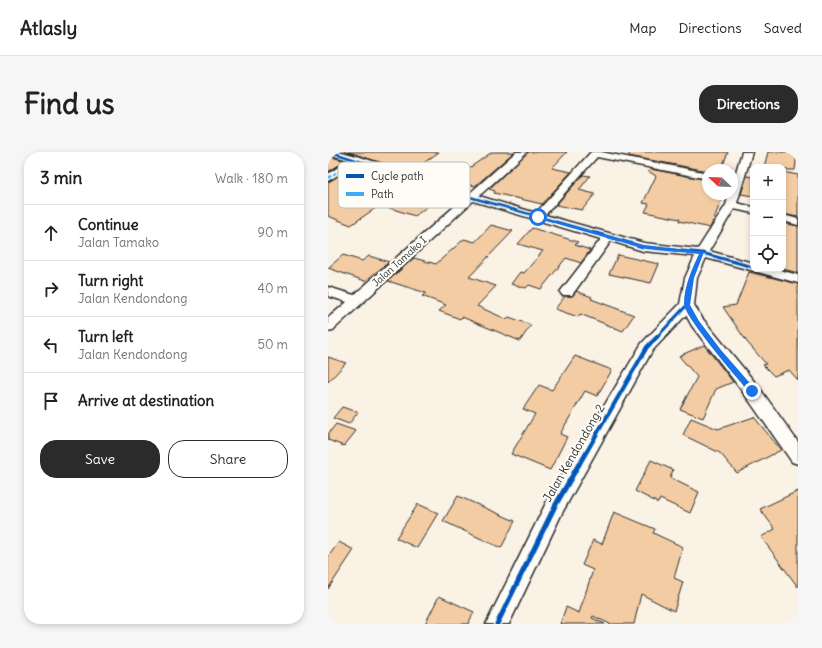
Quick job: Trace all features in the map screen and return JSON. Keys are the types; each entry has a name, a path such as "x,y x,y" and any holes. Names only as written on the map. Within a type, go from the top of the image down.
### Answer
{"street":[{"path":"331,152 352,156 369,162"},
{"name":"Jalan Tamako I","path":"470,197 522,152"},
{"path":"738,174 747,152"},
{"path":"538,217 596,153 702,175"},
{"path":"328,178 338,169"},
{"path":"470,197 643,247 702,253 750,266"},
{"path":"732,200 731,205 702,253 691,278 687,305 697,322 752,391 798,456"},
{"path":"731,205 750,209"},
{"name":"Jalan Tamako I","path":"328,326 458,208"},
{"path":"786,219 798,222"},
{"path":"566,292 609,236"},
{"path":"772,272 798,279"},
{"path":"328,291 356,300"},
{"name":"Jalan Kendondong 2","path":"497,624 556,506 647,347 687,305"}],"building":[{"path":"348,152 439,152 425,162 380,162"},
{"path":"492,152 514,152 475,186 470,185 470,168"},
{"path":"528,152 567,152 552,168 571,172 542,204 494,193 495,191 489,189"},
{"path":"629,152 728,152 723,164 702,164 702,170 629,156"},
{"path":"768,152 797,152 795,170 786,170 786,164 765,164"},
{"path":"328,156 345,161 338,162 338,166 328,172"},
{"path":"650,169 702,179 702,200 722,200 710,228 679,221 680,219 645,212 649,204 643,203 656,176 648,171"},
{"path":"786,173 798,175 798,217 786,215"},
{"path":"583,175 590,176 579,190 595,194 582,210 556,205"},
{"path":"338,176 338,208 376,208 351,225 328,216 328,182"},
{"path":"747,176 750,176 750,196 741,194"},
{"path":"390,208 425,208 415,216"},
{"path":"786,224 798,226 798,273 786,270"},
{"path":"491,225 513,231 469,277 496,286 477,306 506,319 509,317 531,325 520,341 462,317 460,319 439,311 446,305 422,296 426,293 388,281 414,258 436,264 464,239 475,242"},
{"path":"532,228 578,242 575,245 590,250 581,263 566,258 541,289 529,285 526,288 511,284 520,272 524,273 543,251 518,244"},
{"path":"343,255 362,261 369,256 389,262 365,281 328,268"},
{"path":"618,255 659,264 651,283 609,274"},
{"path":"749,272 798,284 798,380 789,370 774,376 763,365 766,364 747,342 723,307 736,305"},
{"path":"576,291 592,297 591,299 634,315 623,331 580,314 578,317 555,309 565,296 572,296"},
{"path":"704,345 733,382 716,389 703,418 680,409 697,377 679,356"},
{"path":"575,356 612,370 597,396 585,391 560,434 567,437 550,470 511,454 535,414 523,409 539,385 552,390"},
{"path":"328,357 346,363 328,382"},
{"path":"342,407 358,412 349,424 333,418"},
{"path":"754,417 781,450 737,473 720,453 683,435 691,418 718,429"},
{"path":"336,424 356,431 344,446 328,440 328,434"},
{"path":"651,460 673,470 670,478 699,492 690,513 660,499 658,503 635,491"},
{"path":"798,491 798,587 761,537 775,529 760,509"},
{"path":"458,496 515,521 501,548 443,521"},
{"path":"418,504 438,513 417,548 396,538"},
{"path":"614,512 655,529 653,533 683,547 674,578 683,582 674,611 641,594 634,624 610,624 593,616 592,618 605,624 560,624 566,607 579,613 593,570 582,565 593,540 602,544"},
{"path":"339,542 354,550 328,589 328,557"},
{"path":"439,596 474,612 468,624 425,624"}],"marked path":[{"path":"352,162 357,159"},
{"path":"328,178 338,171"}],"cycle path":[{"path":"331,152 366,162"},
{"path":"470,197 643,247 702,253 750,266"},
{"path":"497,624 555,506 647,347 687,305"}],"route":[{"path":"538,217 609,236 643,247 702,253 691,278 687,305 697,322 719,352 752,391"}]}
